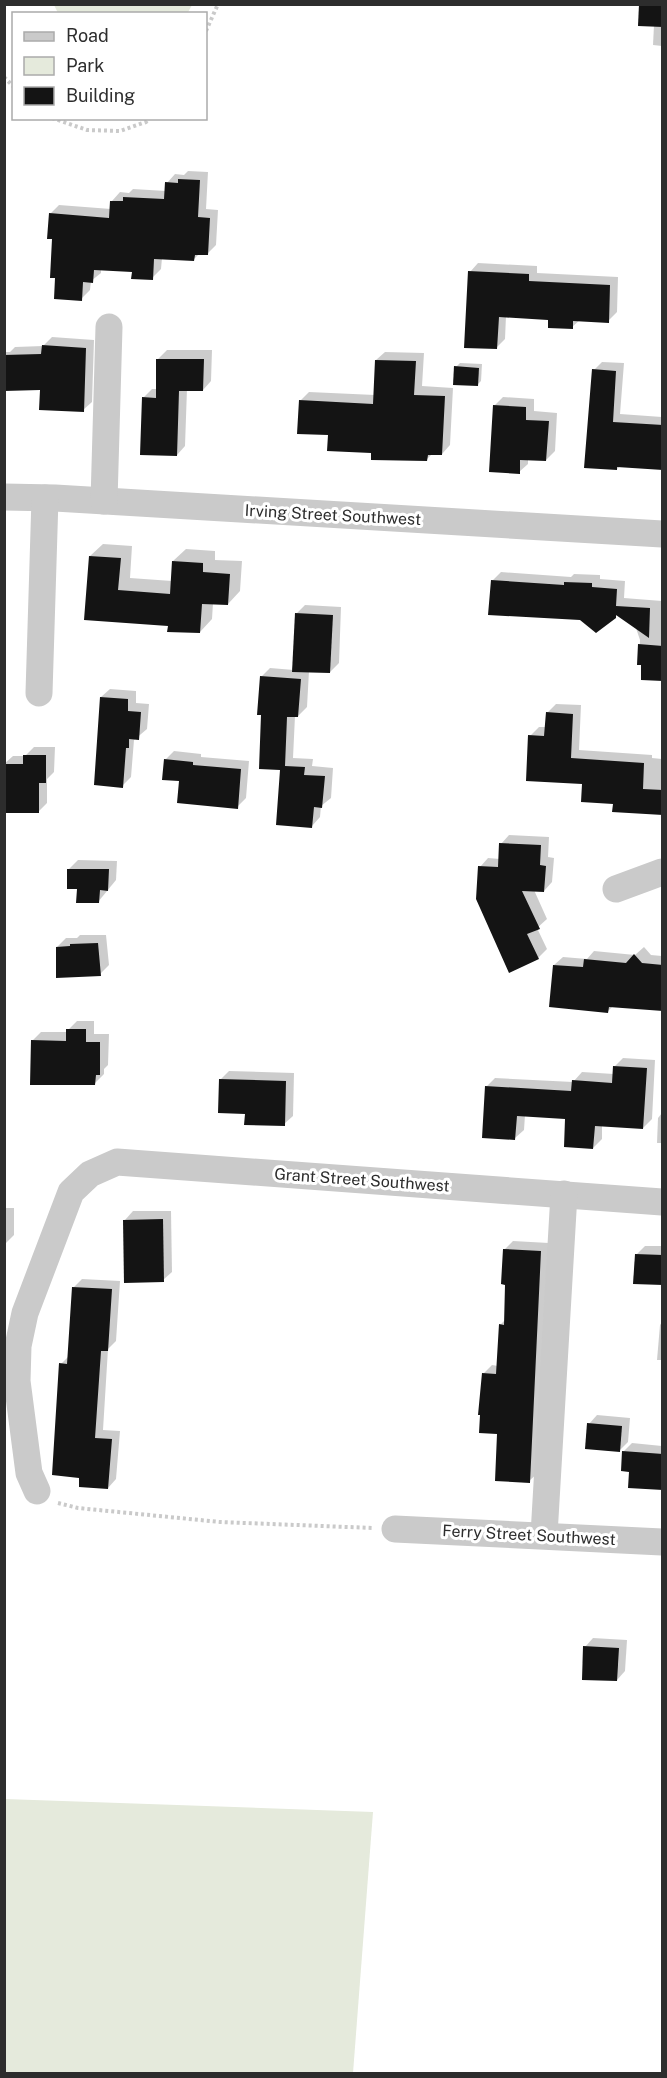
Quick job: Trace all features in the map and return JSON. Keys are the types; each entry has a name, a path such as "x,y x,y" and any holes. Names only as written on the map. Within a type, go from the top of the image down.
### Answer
{"street":[{"path":"104,501 109,327"},
{"name":"Irving Street Southwest","path":"4,497 663,534"},
{"path":"39,693 45,498"},
{"path":"616,889 663,873"},
{"name":"Grant Street Southwest","path":"37,1491 29,1473 17,1381 18,1346 25,1313 71,1192 90,1174 117,1162 663,1202"},
{"path":"544,1535 564,1194"},
{"name":"Ferry Street Southwest","path":"395,1529 663,1542"}],"path":[{"path":"207,29 218,4"},
{"path":"58,120 87,130 120,131 148,120"},
{"path":"37,1491 52,1502 78,1508 220,1522 395,1529"}],"green space":[{"path":"54,5 192,5 188,12 58,12"},
{"path":"5,1799 373,1812 353,2073 5,2073"}],"building":[{"path":"639,4 663,4 663,27 638,26"},
{"path":"178,179 200,180 198,217 210,218 208,255 195,255 194,261 154,259 153,280 131,279 132,272 94,270 93,283 83,282 82,301 54,299 55,278 50,278 52,239 47,239 49,213 109,218 110,201 123,201 123,197 164,199 165,182 178,183"},
{"path":"468,271 529,274 529,281 610,285 609,323 573,321 573,329 548,328 548,320 499,317 497,349 464,348"},
{"path":"42,345 86,348 84,412 39,410 40,390 4,391 4,355 41,354"},
{"path":"156,359 204,359 203,391 179,391 177,456 140,455 142,397 156,398"},
{"path":"375,360 416,361 414,395 445,396 442,455 428,455 427,461 371,460 371,453 327,451 328,435 297,434 299,400 373,404"},
{"path":"454,366 479,368 478,386 453,385"},
{"path":"592,369 616,371 613,422 663,425 663,470 617,467 617,470 584,468"},
{"path":"493,405 526,407 526,420 549,421 546,461 520,460 520,474 489,472"},
{"path":"89,556 121,558 118,590 170,594 172,561 203,563 203,572 230,574 228,605 202,604 200,633 167,632 168,626 84,620"},
{"path":"491,580 564,585 564,582 592,583 592,587 617,589 616,606 650,608 649,638 616,615 616,618 596,633 580,620 488,615"},
{"path":"295,613 333,615 330,673 292,672"},
{"path":"638,644 663,646 663,681 641,680 641,665 637,665"},
{"path":"260,676 301,679 298,717 287,717 285,766 305,767 304,775 325,776 322,808 314,807 312,828 276,825 280,770 259,769 261,715 257,715"},
{"path":"100,697 128,699 128,711 141,712 139,740 129,739 129,748 126,748 123,788 94,785"},
{"path":"546,712 573,714 571,758 644,763 643,789 663,790 663,815 612,812 613,804 581,802 582,784 526,781 528,735 544,736"},
{"path":"23,755 46,755 46,783 39,783 39,813 4,813 4,764 23,764"},
{"path":"164,759 193,762 193,765 241,769 238,809 177,803 179,781 162,780"},
{"path":"499,843 541,845 540,865 546,866 544,892 522,891 540,929 527,934 539,959 509,973 476,899 478,866 498,867"},
{"path":"67,869 109,869 108,891 100,890 99,903 76,903 77,889 67,889"},
{"path":"98,943 101,976 56,978 56,947"},
{"path":"634,954 642,963 663,965 663,1011 609,1007 608,1013 549,1007 553,965 583,967 584,959 626,963"},
{"path":"66,1029 86,1029 86,1042 100,1042 100,1075 96,1075 95,1085 30,1085 31,1040 66,1041"},
{"path":"613,1066 647,1068 643,1129 595,1126 593,1149 564,1147 565,1119 517,1116 515,1140 482,1138 485,1086 571,1091 572,1080 612,1083"},
{"path":"219,1079 286,1081 285,1126 244,1125 245,1114 218,1113"},
{"path":"163,1219 164,1282 124,1283 123,1220"},
{"path":"503,1249 541,1251 530,1483 495,1481 497,1434 479,1433 480,1415 478,1415 482,1373 496,1374 499,1324 504,1325 505,1285 501,1284"},
{"path":"635,1254 663,1255 663,1285 633,1284"},
{"path":"72,1287 112,1289 108,1351 101,1351 95,1438 112,1439 108,1489 79,1487 79,1478 52,1475 59,1363 67,1364"},
{"path":"587,1423 622,1426 620,1452 585,1449"},
{"path":"622,1451 663,1454 663,1490 628,1488 629,1472 621,1471"},
{"path":"583,1646 619,1648 617,1681 582,1680"}]}
